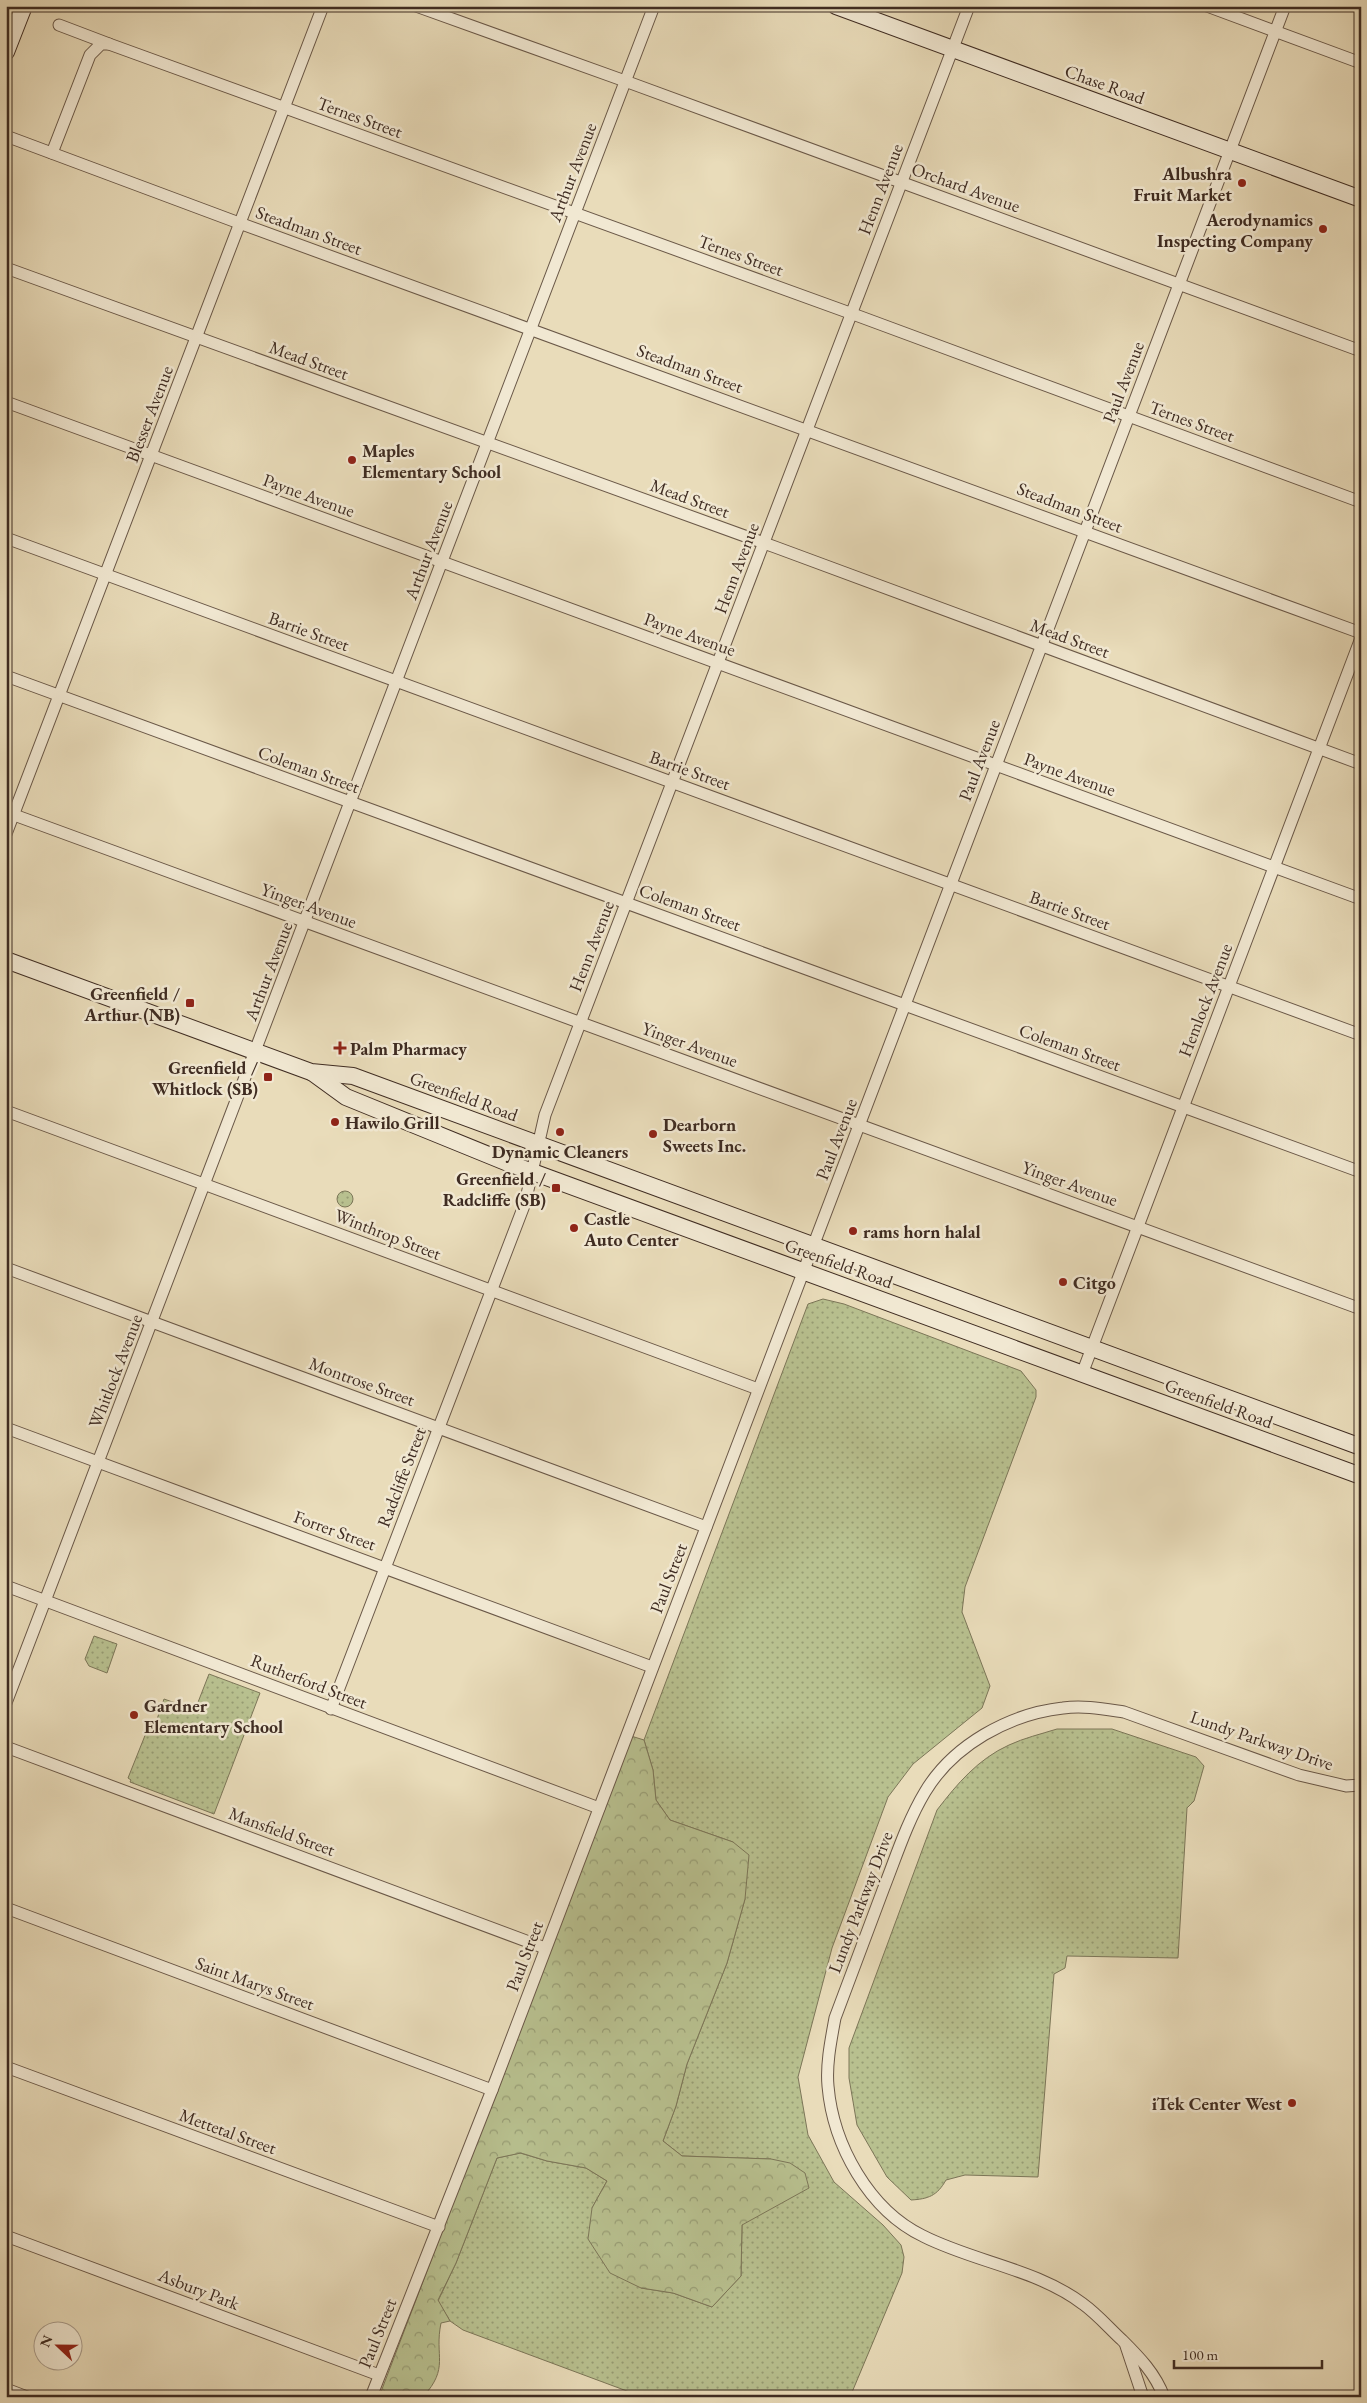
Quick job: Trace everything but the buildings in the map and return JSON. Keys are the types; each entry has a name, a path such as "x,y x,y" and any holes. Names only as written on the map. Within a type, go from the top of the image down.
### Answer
{"main road":[{"path":"6,52 24,6"},
{"name":"Chase Road","path":"836,6 1361,199"},
{"name":"Greenfield Road","path":"6,960 311,1072 346,1097 533,1172 1361,1476"},
{"name":"Greenfield Road","path":"311,1072 353,1076 1361,1447"},
{"path":"640,1212 650,1186"}],"street":[{"name":"Blesser Avenue","path":"6,834 10,814 60,695 323,6"},
{"name":"Orchard Avenue","path":"416,6 1361,351"},
{"name":"Arthur Avenue","path":"256,1051 654,6"},
{"name":"Henn Avenue","path":"533,1172 546,1115 969,6"},
{"path":"1207,6 1361,63"},
{"name":"Paul Avenue","path":"706,1527 1285,6"},
{"name":"Ternes Street","path":"59,25 575,214 852,313 1361,502"},
{"path":"52,153 90,55 101,44 109,44"},
{"name":"Steadman Street","path":"6,136 240,224 531,328 1361,633"},
{"name":"Mead Street","path":"6,268 764,543 1361,764"},
{"name":"Payne Avenue","path":"6,402 1361,899"},
{"name":"Barrie Street","path":"6,538 1361,1035"},
{"name":"Hemlock Avenue","path":"1082,1374 1361,638"},
{"name":"Coleman Street","path":"6,676 1361,1172"},
{"name":"Yinger Avenue","path":"10,814 1361,1309"},
{"name":"Whitlock Avenue","path":"6,1703 256,1051"},
{"name":"Winthrop Street","path":"6,1111 758,1389"},
{"name":"Radcliffe Street","path":"331,1709 525,1203 533,1172"},
{"name":"Montrose Street","path":"6,1268 706,1527"},
{"name":"Forrer Street","path":"6,1428 652,1666"},
{"name":"Paul Street","path":"371,2397 492,2090 706,1527"},
{"name":"Rutherford Street","path":"6,1586 599,1808"},
{"name":"Lundy Parkway Drive","path":"1164,2397 1147,2364 1083,2304 1066,2292 923,2236 901,2222 876,2200 852,2166 836,2128 828,2085 830,2050 836,2018 909,1824 925,1791 947,1763 980,1736 1020,1718 1063,1708 1096,1707 1124,1712 1299,1775 1346,1786 1361,1785"},
{"name":"Mansfield Street","path":"6,1747 545,1948"},
{"name":"Saint Marys Street","path":"6,1908 492,2090"},
{"name":"Mettetal Street","path":"6,2067 439,2227"},
{"name":"Asbury Park","path":"6,2236 379,2375"},
{"name":"Lundy Parkway Drive","path":"1126,2344 1143,2397"},
{"path":"6,2389 27,2397"}],"green space":[{"path":"345,1191 351,1193 353,1199 351,1205 345,1207 339,1205 337,1199 339,1193"},
{"path":"823,1299 844,1304 1021,1371 1036,1390 1036,1397 965,1587 962,1612 990,1686 982,1708 913,1764 888,1797 832,1948 798,2077 808,2135 834,2182 883,2225 901,2245 904,2257 902,2273 850,2397 643,2397 463,2330 450,2321 438,2301 456,2263 497,2158 520,2153 547,2161 586,2168 607,2181 592,2208 641,2288 673,2293 712,2307 741,2276 742,2225 771,2159 682,2156 663,2141 676,2106 687,2064 727,1963 745,1899 733,1842 670,1820 656,1800 653,1770 644,1740 808,1304"},
{"path":"94,1636 117,1644 107,1673 89,1666 85,1659"},
{"path":"209,1674 260,1693 214,1814 130,1782 131,1780 128,1778 150,1723 155,1725 164,1699 195,1710"},
{"path":"1057,1729 1112,1729 1196,1757 1204,1766 1194,1801 1187,1808 1178,1958 1067,1956 1065,1968 1054,1974 1038,2177 965,2175 946,2180 932,2196 911,2200 887,2177 857,2125 849,2078 849,2048 937,1810 960,1782 987,1757 1027,1738"},
{"path":"631,1736 644,1740 653,1770 656,1800 670,1820 733,1842 749,1855 745,1899 727,1963 687,2064 676,2106 663,2141 682,2156 771,2159 790,2163 805,2173 809,2188 742,2225 741,2276 712,2307 673,2293 641,2288 610,2273 588,2239 592,2208 607,2181 586,2168 547,2161 521,2153 497,2158 456,2263 438,2300 450,2321 441,2323 439,2369 436,2378 423,2397 379,2397"}],"railway":[{"path":"6,9 12,6"}],"place":[{"name":"Albushra Fruit Market","path":"1242,183"},
{"name":"Aerodynamics Inspecting Company","path":"1323,229"},
{"name":"Maples Elementary School","path":"352,460"},
{"name":"Greenfield / Arthur (NB)","path":"190,1003"},
{"name":"Palm Pharmacy","path":"340,1048"},
{"name":"Greenfield / Whitlock (SB)","path":"268,1077"},
{"name":"Hawilo Grill","path":"335,1122"},
{"name":"Dynamic Cleaners","path":"560,1132"},
{"name":"Dearborn Sweets Inc.","path":"653,1134"},
{"name":"Greenfield / Radcliffe (SB)","path":"556,1188"},
{"name":"Castle Auto Center","path":"574,1228"},
{"name":"rams horn halal","path":"853,1231"},
{"name":"Citgo","path":"1063,1282"},
{"name":"Gardner Elementary School","path":"134,1715"},
{"name":"iTek Center West","path":"1292,2103"}]}
